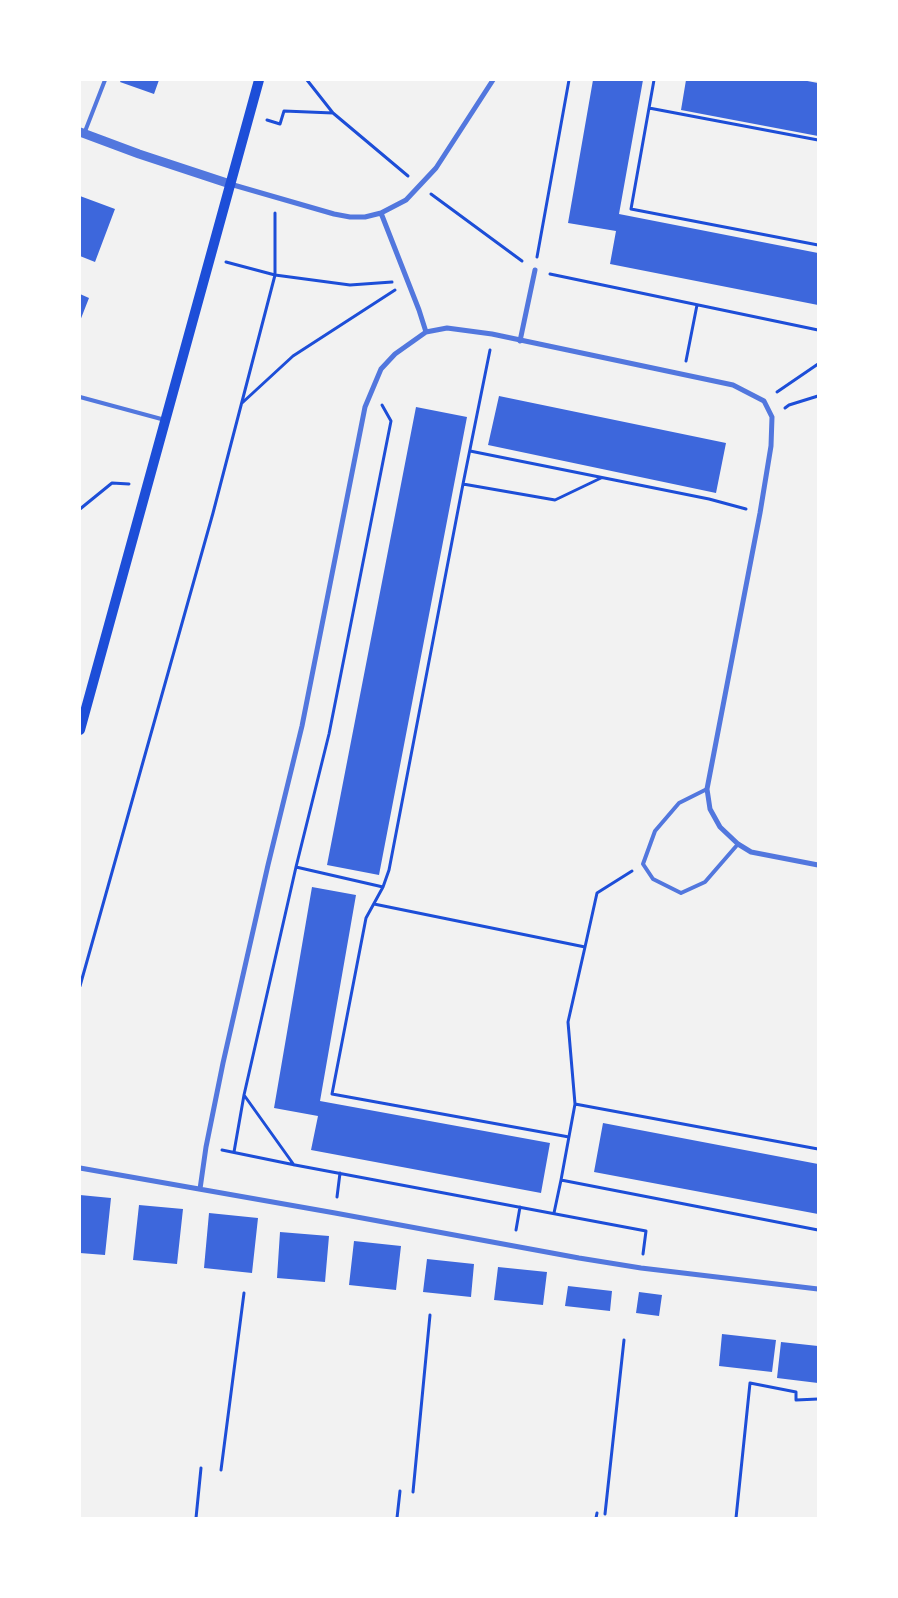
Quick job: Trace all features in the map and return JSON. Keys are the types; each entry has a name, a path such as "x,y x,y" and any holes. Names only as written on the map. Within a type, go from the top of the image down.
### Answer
{"main road":[{"path":"80,730 259,80"}],"street":[{"path":"82,133 147,157 230,184 334,214 365,217 381,213 406,200 436,168 493,80"},
{"path":"381,213 426,332"},
{"path":"520,341 535,270"},
{"path":"200,1189 206,1147 227,1044 302,726 365,407 381,369 395,354 426,332 447,328 492,334 733,385 764,401 772,417 771,446 707,789 710,809 720,827 738,844 751,852 818,865"},
{"path":"80,1168 641,1268 818,1290"}],"lane":[{"path":"82,133 104,80"},
{"path":"80,397 165,420"},
{"path":"707,789 679,803 655,831 643,864 654,879 681,893 705,882 738,844"}],"path":[{"path":"569,80 535,270 818,330"},
{"path":"654,80 631,209 818,245"},
{"path":"649,108 818,140"},
{"path":"249,115 280,124 284,111 333,113"},
{"path":"80,986 213,513 275,274 275,197"},
{"path":"210,258 275,274 350,285 408,281"},
{"path":"242,403 293,356 408,281"},
{"path":"683,375 697,305"},
{"path":"492,334 389,870 383,887 366,918 332,1094 569,1137"},
{"path":"764,401 818,364"},
{"path":"234,1152 244,1095 296,867 329,734 391,421 372,387"},
{"path":"772,417 789,405 818,396"},
{"path":"470,452 709,500 760,513"},
{"path":"464,484 555,500 601,478"},
{"path":"80,510 112,484 147,486"},
{"path":"554,1213 575,1104 568,1022 597,893 643,864"},
{"path":"296,867 383,887"},
{"path":"374,904 585,947"},
{"path":"244,1095 294,1165"},
{"path":"575,1104 818,1149"},
{"path":"206,1147 646,1231 641,1268"},
{"path":"335,1213 340,1173"},
{"path":"561,1180 818,1230"},
{"path":"514,1246 520,1207"},
{"path":"221,1470 244,1293"},
{"path":"413,1492 430,1315"},
{"path":"605,1514 624,1340"},
{"path":"736,1518 750,1383 796,1392 796,1400 818,1399"},
{"path":"196,1518 201,1468"},
{"path":"397,1518 400,1490"},
{"path":"596,1518 597,1513"}],"building":[{"path":"121,80 159,80 154,94 120,82"},
{"path":"593,80 643,80 619,214 818,253 818,305 610,264 616,231 568,223"},
{"path":"686,80 802,80 818,83 818,136 681,110"},
{"path":"80,196 115,209 95,262 80,256"},
{"path":"80,294 89,298 80,321"},
{"path":"499,396 726,443 716,493 488,445"},
{"path":"416,407 467,417 379,875 327,865"},
{"path":"312,887 356,895 320,1101 550,1143 541,1193 311,1150 318,1116 274,1108"},
{"path":"603,1123 818,1164 818,1214 594,1172"},
{"path":"80,1195 111,1198 105,1255 80,1253"},
{"path":"139,1205 183,1209 177,1264 133,1260"},
{"path":"209,1213 258,1218 252,1273 204,1268"},
{"path":"280,1232 329,1236 325,1282 277,1278"},
{"path":"354,1241 401,1246 396,1290 349,1285"},
{"path":"427,1259 474,1264 471,1297 423,1292"},
{"path":"498,1267 547,1272 543,1305 494,1300"},
{"path":"568,1286 612,1291 610,1311 565,1306"},
{"path":"639,1292 662,1295 659,1316 636,1313"},
{"path":"722,1334 776,1340 772,1372 719,1366"},
{"path":"781,1342 818,1346 818,1383 777,1378"}]}
